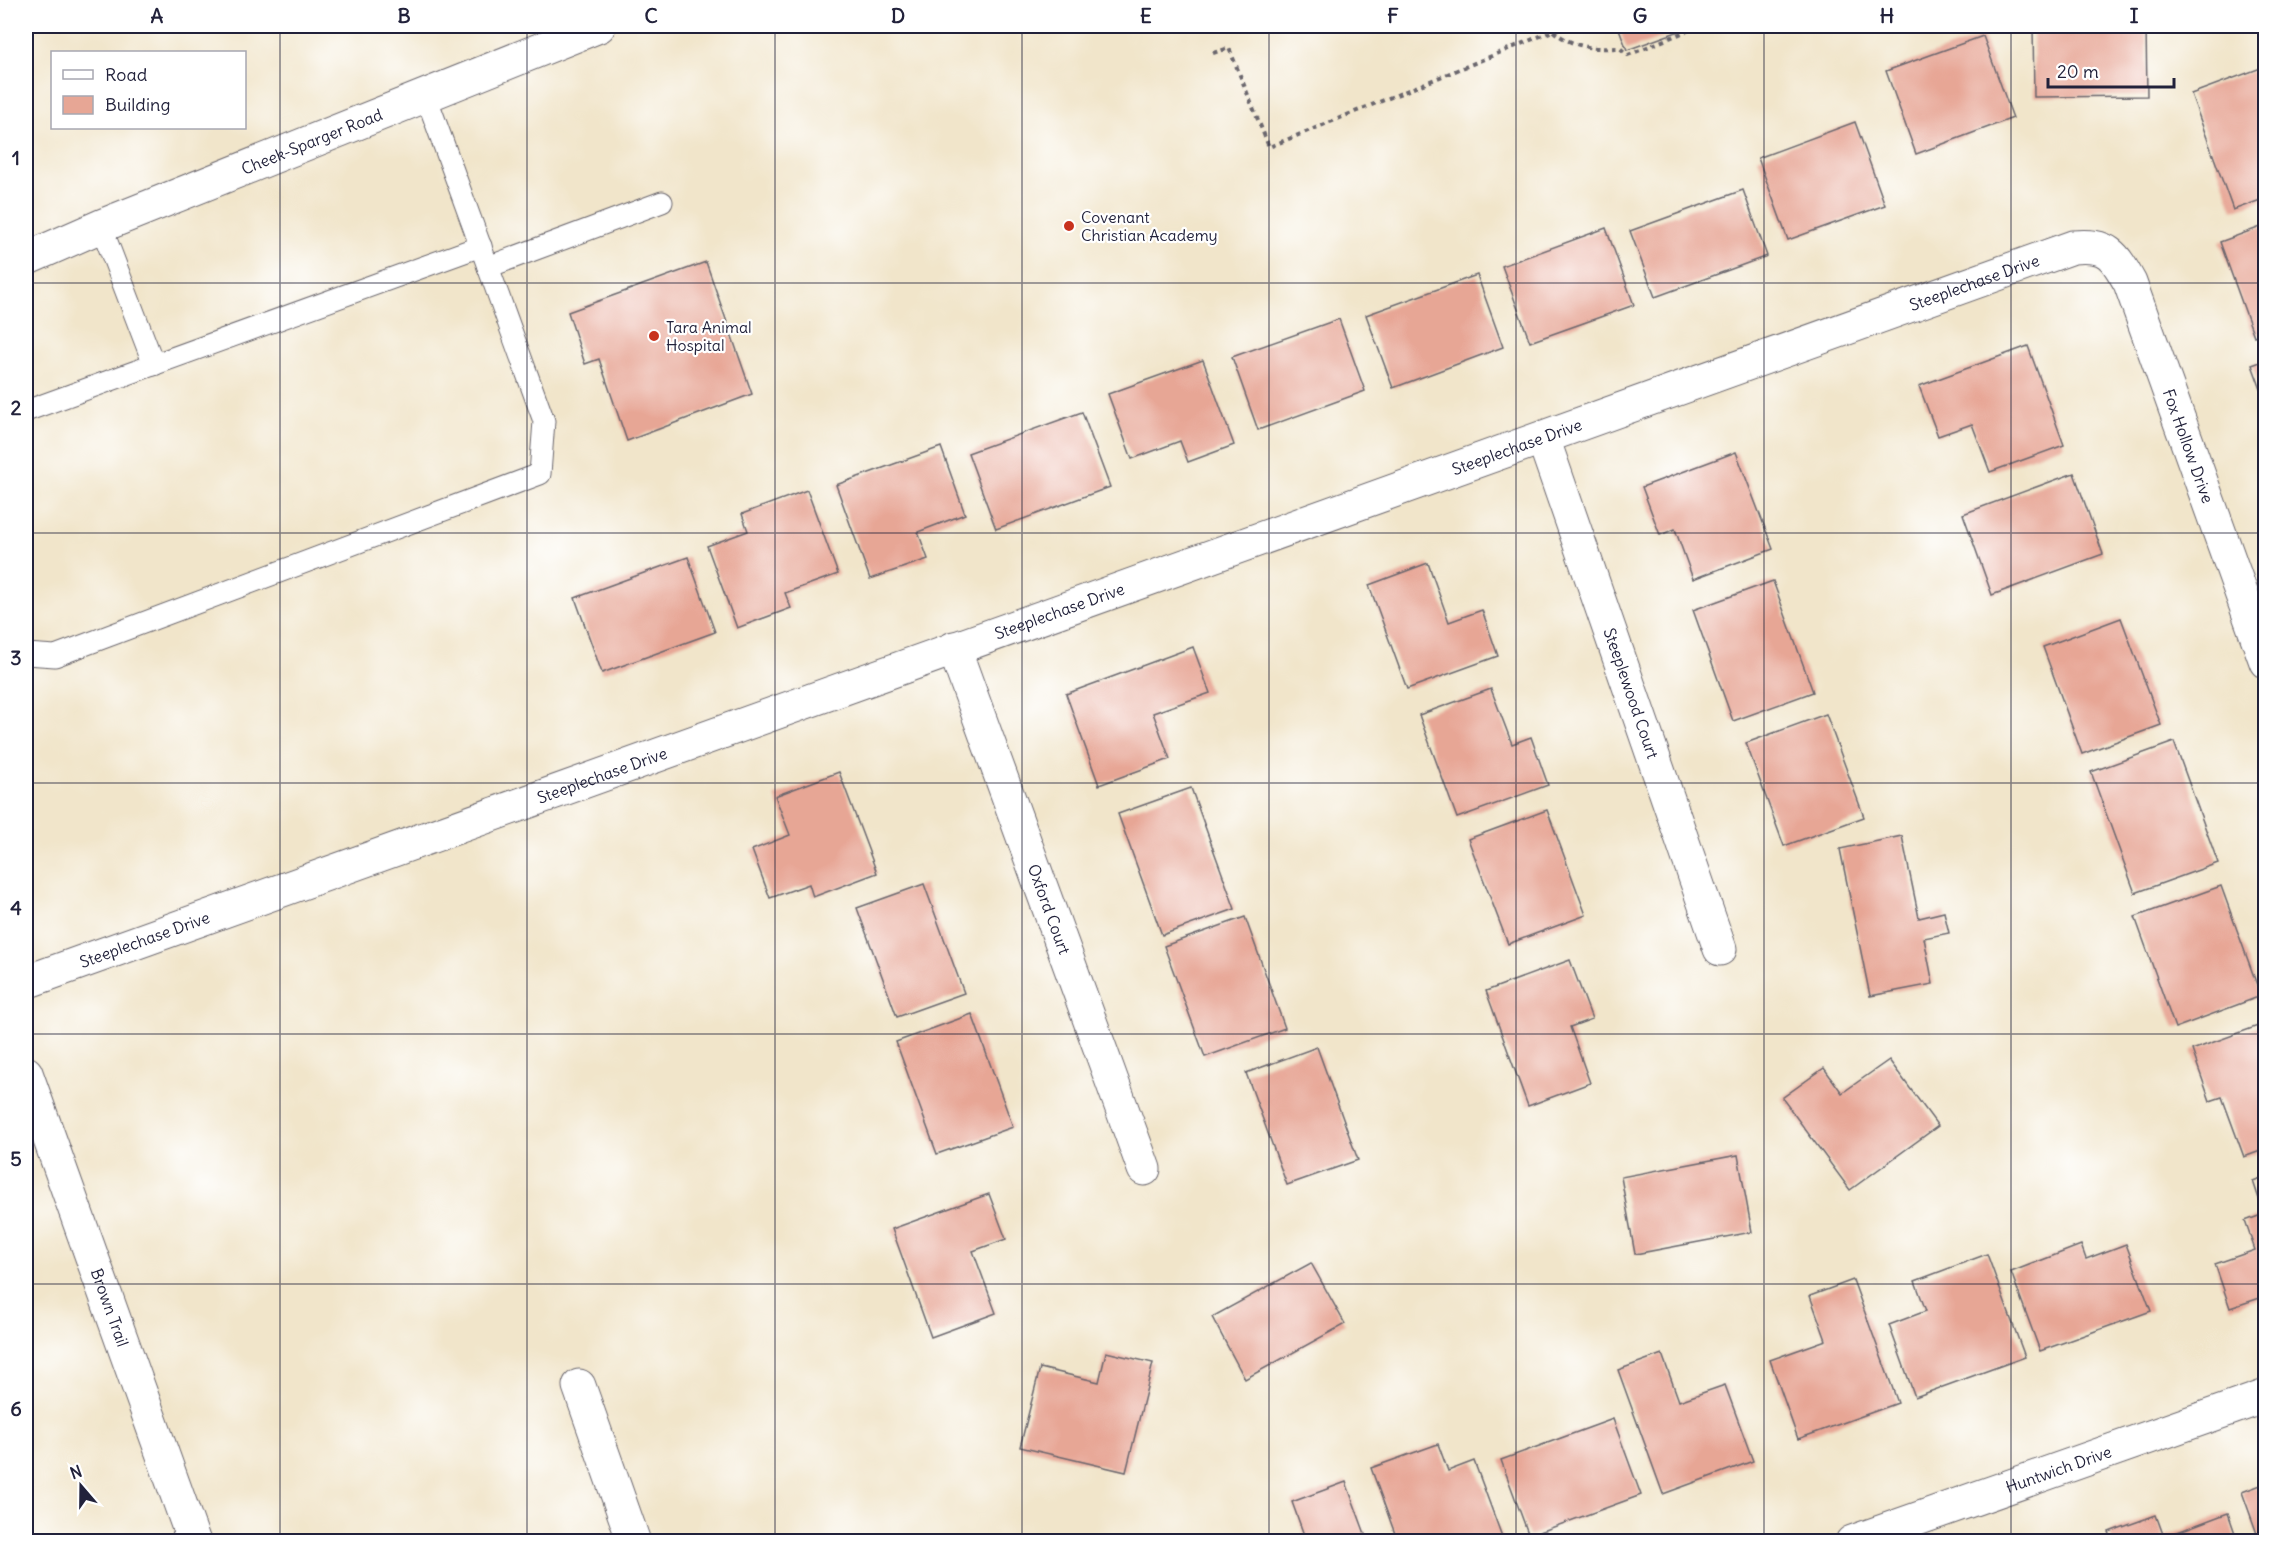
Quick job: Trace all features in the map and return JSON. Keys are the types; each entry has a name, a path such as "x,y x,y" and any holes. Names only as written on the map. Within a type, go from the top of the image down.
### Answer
{"street":[{"name":"Cheek-Sparger Road","path":"26,259 101,226 599,26"},
{"name":"Steeplechase Drive","path":"26,982 2073,247 2094,245"},
{"name":"Fox Hollow Drive","path":"2094,245 2116,258 2130,283 2265,662"},
{"name":"Steeplewood Court","path":"1543,438 1720,948"},
{"name":"Oxford Court","path":"954,648 1144,1170"},
{"name":"Brown Trail","path":"26,1073 194,1542"},
{"path":"579,1386 634,1542"},
{"name":"Huntwich Drive","path":"1852,1542 2265,1396"}],"lane":[{"path":"26,654 55,656 540,474 544,420 426,96"},
{"path":"488,267 662,202"},
{"path":"101,226 154,365"},
{"path":"26,411 481,246"}],"path":[{"path":"1213,53 1229,48 1269,147 1565,26"},
{"path":"1552,31 1569,44 1602,49 1620,48 1628,55 1699,26"},
{"path":"1719,26 1730,26"}],"building":[{"path":"1618,26 1693,26 1627,50"},
{"path":"2033,26 2146,26 2147,96 2034,97"},
{"path":"1983,36 2013,118 1916,154 1886,71"},
{"path":"2266,66 2266,198 2233,210 2191,94"},
{"path":"1855,122 1885,205 1788,240 1758,158"},
{"path":"1743,190 1767,256 1655,297 1630,231"},
{"path":"2266,225 2266,332 2254,336 2220,242"},
{"path":"1606,228 1634,305 1530,342 1502,266"},
{"name":"Tara Animal Hospital","path":"706,262 752,394 627,441 599,359 585,364 568,312"},
{"path":"1477,275 1503,347 1393,388 1366,315"},
{"path":"1339,319 1365,391 1258,430 1232,357"},
{"path":"2028,346 2064,445 1990,472 1972,424 1938,436 1919,386"},
{"path":"1203,360 1234,445 1188,462 1180,441 1132,459 1108,394"},
{"path":"2266,360 2266,400 2265,400 2252,365"},
{"path":"1082,412 1110,487 996,529 968,453"},
{"path":"941,447 965,514 918,532 928,559 870,579 836,485"},
{"path":"1736,452 1773,549 1693,579 1675,529 1660,535 1642,487"},
{"path":"2074,473 2103,554 1992,595 1963,514"},
{"path":"807,490 838,574 785,593 791,608 737,628 707,546 748,531 742,514"},
{"path":"688,557 715,632 602,673 575,598"},
{"path":"1428,563 1449,622 1482,610 1498,656 1407,689 1369,585"},
{"path":"1773,581 1813,692 1733,721 1693,610"},
{"path":"2121,618 2161,725 2082,754 2043,647"},
{"path":"1193,647 1210,693 1153,713 1170,759 1099,785 1066,694"},
{"path":"1491,689 1512,744 1531,737 1548,785 1457,818 1419,715"},
{"path":"1826,714 1864,817 1784,846 1746,743"},
{"path":"2174,742 2218,863 2135,893 2091,772"},
{"path":"839,772 877,873 813,897 809,884 770,898 752,850 790,835 775,796"},
{"path":"1191,788 1235,909 1162,935 1118,814"},
{"path":"1547,810 1586,915 1508,944 1468,839"},
{"path":"1902,836 1919,918 1944,912 1949,933 1924,938 1933,984 1870,996 1840,849"},
{"path":"924,884 964,993 897,1017 857,908"},
{"path":"2221,886 2261,996 2175,1028 2135,917"},
{"path":"1245,917 1285,1028 1205,1057 1164,946"},
{"path":"1570,960 1592,1019 1570,1027 1590,1083 1528,1106 1486,991"},
{"path":"972,1014 1013,1127 937,1154 896,1042"},
{"path":"2266,1023 2266,1149 2244,1157 2222,1097 2210,1101 2192,1050"},
{"path":"1317,1047 1358,1160 1287,1185 1246,1073"},
{"path":"1889,1060 1938,1126 1850,1190 1782,1098 1824,1068 1842,1093"},
{"path":"1738,1155 1752,1232 1635,1254 1621,1177"},
{"path":"2266,1176 2266,1296 2230,1308 2215,1264 2255,1250 2245,1221 2264,1214 2253,1181"},
{"path":"989,1194 1006,1239 973,1251 996,1313 931,1337 892,1229"},
{"path":"2126,1244 2151,1311 2040,1351 2011,1272 2081,1245 2086,1259"},
{"path":"1987,1254 2025,1357 1915,1397 1889,1325 1926,1311 1915,1281"},
{"path":"1311,1263 1345,1324 1245,1379 1212,1317"},
{"path":"1853,1280 1898,1403 1798,1439 1770,1360 1826,1340 1810,1296"},
{"path":"1106,1352 1153,1363 1126,1472 1020,1447 1040,1368 1099,1382"},
{"path":"1662,1354 1679,1401 1725,1385 1753,1461 1663,1494 1618,1370"},
{"path":"1613,1419 1641,1495 1529,1536 1501,1460"},
{"path":"1438,1444 1448,1471 1474,1461 1504,1542 1398,1542 1371,1468"},
{"path":"1346,1482 1368,1542 1287,1542 1304,1535 1292,1502"},
{"path":"2266,1483 2266,1542 2260,1542 2242,1492"},
{"path":"2228,1513 2238,1542 2113,1542 2109,1532 2156,1515 2164,1537"}],"place":[{"name":"Covenant Christian Academy","path":"1069,226"},
{"name":"Tara Animal Hospital","path":"654,336"}]}
